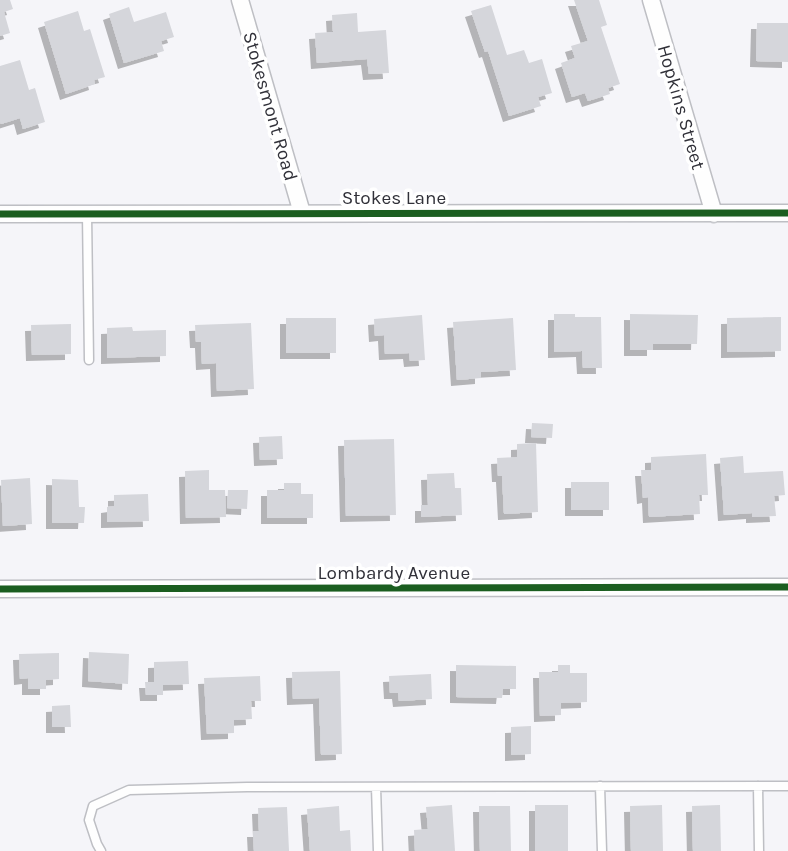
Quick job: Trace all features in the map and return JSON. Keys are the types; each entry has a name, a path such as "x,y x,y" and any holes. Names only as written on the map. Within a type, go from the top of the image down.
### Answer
{"street":[{"name":"Stokesmont Road","path":"240,0 302,213"},
{"name":"Hopkins Street","path":"651,0 714,214"},
{"name":"Stokes Lane","path":"1,210 88,214 788,213"},
{"name":"Lombardy Avenue","path":"0,589 788,587"}],"lane":[{"path":"88,214 89,360"},
{"path":"600,786 602,851"},
{"path":"758,786 759,851"},
{"path":"102,851 89,820 93,806 129,790 247,787 788,786"},
{"path":"376,787 378,851"}],"building":[{"path":"0,0 10,0 13,9 4,12 10,33 0,36"},
{"path":"574,0 599,0 607,25 601,27 620,84 608,88 610,94 588,101 585,93 572,97 561,63 575,58 571,46 588,41"},
{"path":"491,5 507,55 524,50 529,63 542,59 552,93 538,97 541,106 509,116 488,51 485,52 471,11"},
{"path":"129,7 134,22 166,12 174,37 161,41 164,51 124,63 109,14"},
{"path":"78,11 84,31 90,29 105,77 94,80 95,84 66,94 44,22"},
{"path":"357,13 358,32 386,30 389,73 369,74 367,59 317,63 315,33 333,32 332,15"},
{"path":"757,23 788,23 788,62 756,61"},
{"path":"20,60 29,90 35,88 45,122 23,129 20,118 1,124 0,122 0,66"},
{"path":"554,314 601,317 602,368 583,368 582,351 554,352"},
{"path":"630,314 698,315 697,344 653,344 653,350 630,350"},
{"path":"422,315 425,360 410,361 409,353 385,354 384,335 375,336 374,319"},
{"path":"781,317 781,351 727,352 727,318"},
{"path":"286,318 336,318 336,353 286,353"},
{"path":"513,318 516,370 481,372 481,378 457,380 453,322"},
{"path":"251,323 254,389 217,391 216,363 202,364 201,342 196,342 195,325"},
{"path":"71,324 71,354 32,355 31,325"},
{"path":"132,327 133,331 166,330 166,356 107,358 107,328"},
{"path":"532,423 553,424 552,438 531,437"},
{"path":"282,436 283,459 260,460 259,437"},
{"path":"394,439 396,515 346,516 344,440"},
{"path":"536,443 538,512 504,514 502,476 498,476 497,458 517,457 517,444"},
{"path":"706,454 708,495 699,495 700,514 649,517 648,497 643,498 641,470 651,470 651,457"},
{"path":"743,456 744,473 783,471 785,495 774,496 776,516 752,517 752,513 724,515 720,458"},
{"path":"209,470 209,490 225,490 226,517 186,518 185,471"},
{"path":"454,473 455,488 461,488 462,515 421,517 421,505 428,505 427,474"},
{"path":"30,478 32,524 3,526 1,480"},
{"path":"52,479 78,480 79,507 85,507 84,523 52,523"},
{"path":"571,482 609,482 609,510 571,510"},
{"path":"284,483 301,483 301,494 313,494 313,518 267,518 267,490 284,490"},
{"path":"228,490 248,490 247,509 227,508"},
{"path":"148,494 149,521 107,522 107,507 114,506 114,495"},
{"path":"89,652 129,654 128,684 88,681"},
{"path":"59,653 59,679 46,680 46,689 28,689 28,678 20,679 19,654"},
{"path":"188,661 189,684 163,685 163,695 146,695 145,682 154,682 154,662"},
{"path":"456,665 516,666 516,689 503,689 502,698 456,697"},
{"path":"558,665 570,665 570,673 587,673 587,702 561,703 561,715 540,716 539,672 558,672"},
{"path":"340,671 342,754 321,755 319,698 293,699 292,672"},
{"path":"431,674 432,699 399,701 398,693 390,693 389,676"},
{"path":"260,676 261,701 251,701 252,719 234,720 234,733 207,734 204,678"},
{"path":"70,705 71,727 52,727 52,706"},
{"path":"531,726 531,754 511,755 511,727"},
{"path":"452,805 455,851 415,851 414,830 428,829 426,807"},
{"path":"535,805 568,805 568,851 535,851"},
{"path":"662,805 663,851 631,851 630,806"},
{"path":"720,805 721,851 693,851 692,806"},
{"path":"339,806 340,831 350,830 351,851 310,851 307,809"},
{"path":"479,806 510,806 511,851 480,851"},
{"path":"287,807 289,851 254,851 253,831 259,831 258,808"}],"cycle path":[{"path":"0,214 788,213"},
{"path":"0,589 788,587"}]}
